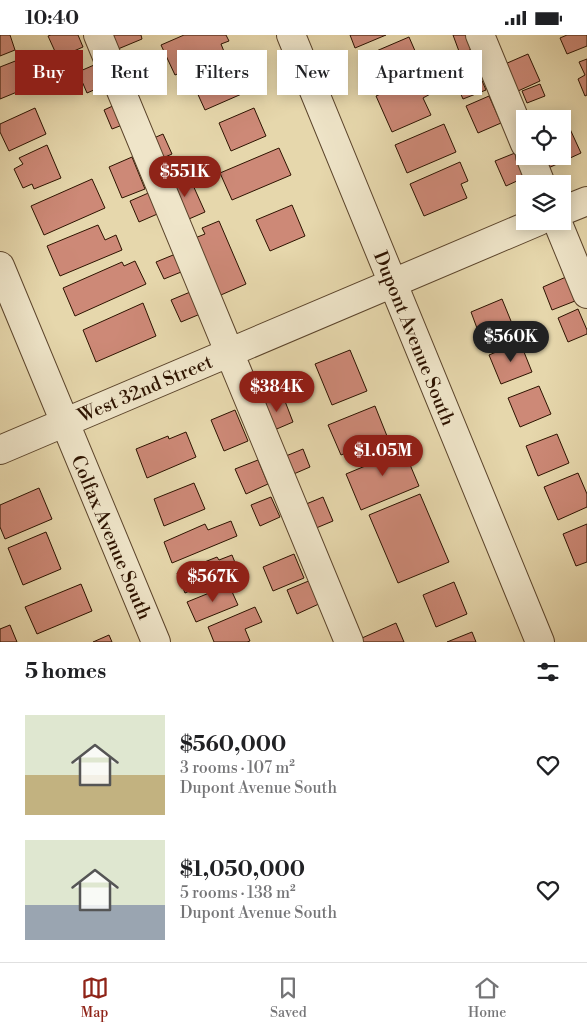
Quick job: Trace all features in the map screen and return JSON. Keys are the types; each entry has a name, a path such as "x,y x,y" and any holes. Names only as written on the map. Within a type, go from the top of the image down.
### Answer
{"street":[{"path":"98,35 348,642"},
{"name":"Dupont Avenue South","path":"290,35 540,642"},
{"path":"480,35 516,122"},
{"path":"571,207 587,201"},
{"name":"West 32nd Street","path":"0,450 518,230"},
{"path":"561,230 587,294"},
{"name":"Colfax Avenue South","path":"0,266 156,642"}],"building":[{"path":"0,35 10,35 15,50 0,56"},
{"path":"78,35 83,47 76,50 54,50 48,36"},
{"path":"112,35 141,35 142,39 118,49"},
{"path":"184,35 226,35 229,41 221,44 223,50 177,50 177,74 175,75 167,58 167,50 163,50 161,45"},
{"path":"350,35 386,35 355,48"},
{"path":"453,35 472,35 477,47 470,50 459,50"},
{"path":"567,35 587,35 587,46 567,54 560,38"},
{"path":"409,37 415,50 379,50"},
{"path":"528,54 540,81 518,91 505,64"},
{"path":"587,59 587,95 585,96 578,79 585,75 579,62"},
{"path":"15,61 15,93 0,99 0,67"},
{"path":"93,65 93,90 87,93 83,84 83,70"},
{"path":"482,81 486,90 482,92"},
{"path":"540,84 545,96 527,103 522,91"},
{"path":"198,95 239,95 205,110"},
{"path":"428,95 423,98 431,115 392,132 376,96"},
{"path":"461,95 473,95 463,99"},
{"path":"489,96 501,123 478,133 466,106"},
{"path":"117,104 125,124 112,129 104,110"},
{"path":"35,108 46,134 9,151 0,132 0,124"},
{"path":"254,108 266,136 231,151 219,123"},
{"path":"444,124 456,152 407,173 395,145"},
{"path":"571,131 581,153 571,158"},
{"path":"163,134 172,154 156,161 147,141"},
{"path":"47,145 61,178 34,189 32,184 23,188 14,169 23,164 19,158"},
{"path":"279,148 291,175 232,200 220,173"},
{"path":"516,153 516,165 526,165 530,175 516,175 516,181 506,186 495,161"},
{"path":"132,157 145,189 122,198 109,167"},
{"path":"460,162 468,181 461,184 467,198 424,216 410,184"},
{"path":"542,165 555,165 544,170"},
{"path":"188,174 205,212 182,222 165,184"},
{"path":"92,179 105,208 44,235 31,206"},
{"path":"153,191 162,212 139,222 130,201"},
{"path":"292,205 305,236 270,251 256,220"},
{"path":"219,221 246,284 214,298 190,240 205,234 202,228"},
{"path":"98,225 105,240 116,235 122,250 60,276 47,246"},
{"path":"178,253 186,270 164,279 156,262"},
{"path":"135,261 146,284 75,316 63,288 122,262 124,266"},
{"path":"566,277 575,301 552,310 543,287"},
{"path":"195,290 205,312 181,322 171,300"},
{"path":"502,299 513,326 481,339 471,312"},
{"path":"143,303 156,336 96,362 83,330"},
{"path":"578,309 587,334 568,342 558,318"},
{"path":"520,342 532,372 501,384 489,355"},
{"path":"350,350 367,391 332,405 315,364"},
{"path":"539,386 551,414 520,427 508,398"},
{"path":"283,396 293,422 272,431 261,405"},
{"path":"375,406 387,436 341,455 328,425"},
{"path":"235,410 248,441 224,451 211,420"},
{"path":"186,432 196,457 147,478 136,449 168,436 169,439"},
{"path":"557,434 569,463 538,476 526,446"},
{"path":"400,441 419,486 361,510 346,474 382,459 379,450"},
{"path":"303,449 310,467 289,476 281,458"},
{"path":"258,460 268,484 246,494 235,469"},
{"path":"578,473 587,494 587,507 558,520 544,487"},
{"path":"194,483 205,509 164,526 154,499"},
{"path":"39,488 52,519 5,539 0,527 0,505"},
{"path":"420,494 449,562 398,583 369,515"},
{"path":"271,497 280,517 260,526 251,505"},
{"path":"323,497 333,521 309,531 299,507"},
{"path":"231,521 237,536 172,563 164,542 205,524 208,530"},
{"path":"587,524 587,562 576,566 563,534"},
{"path":"46,532 61,569 23,585 8,548"},
{"path":"294,554 304,578 273,591 263,567"},
{"path":"232,555 238,570 185,593 177,573 217,557 219,560"},
{"path":"311,580 321,603 297,614 287,590"},
{"path":"454,582 467,614 436,627 423,595"},
{"path":"81,584 92,611 37,634 25,607"},
{"path":"229,585 238,605 196,622 187,602"},
{"path":"255,607 262,622 245,629 250,641 214,642 208,627"},
{"path":"396,623 404,642 363,642 362,638"},
{"path":"10,625 17,642 0,642 0,629"},
{"path":"472,632 476,642 447,642"},
{"path":"109,635 112,642 93,642"}]}
